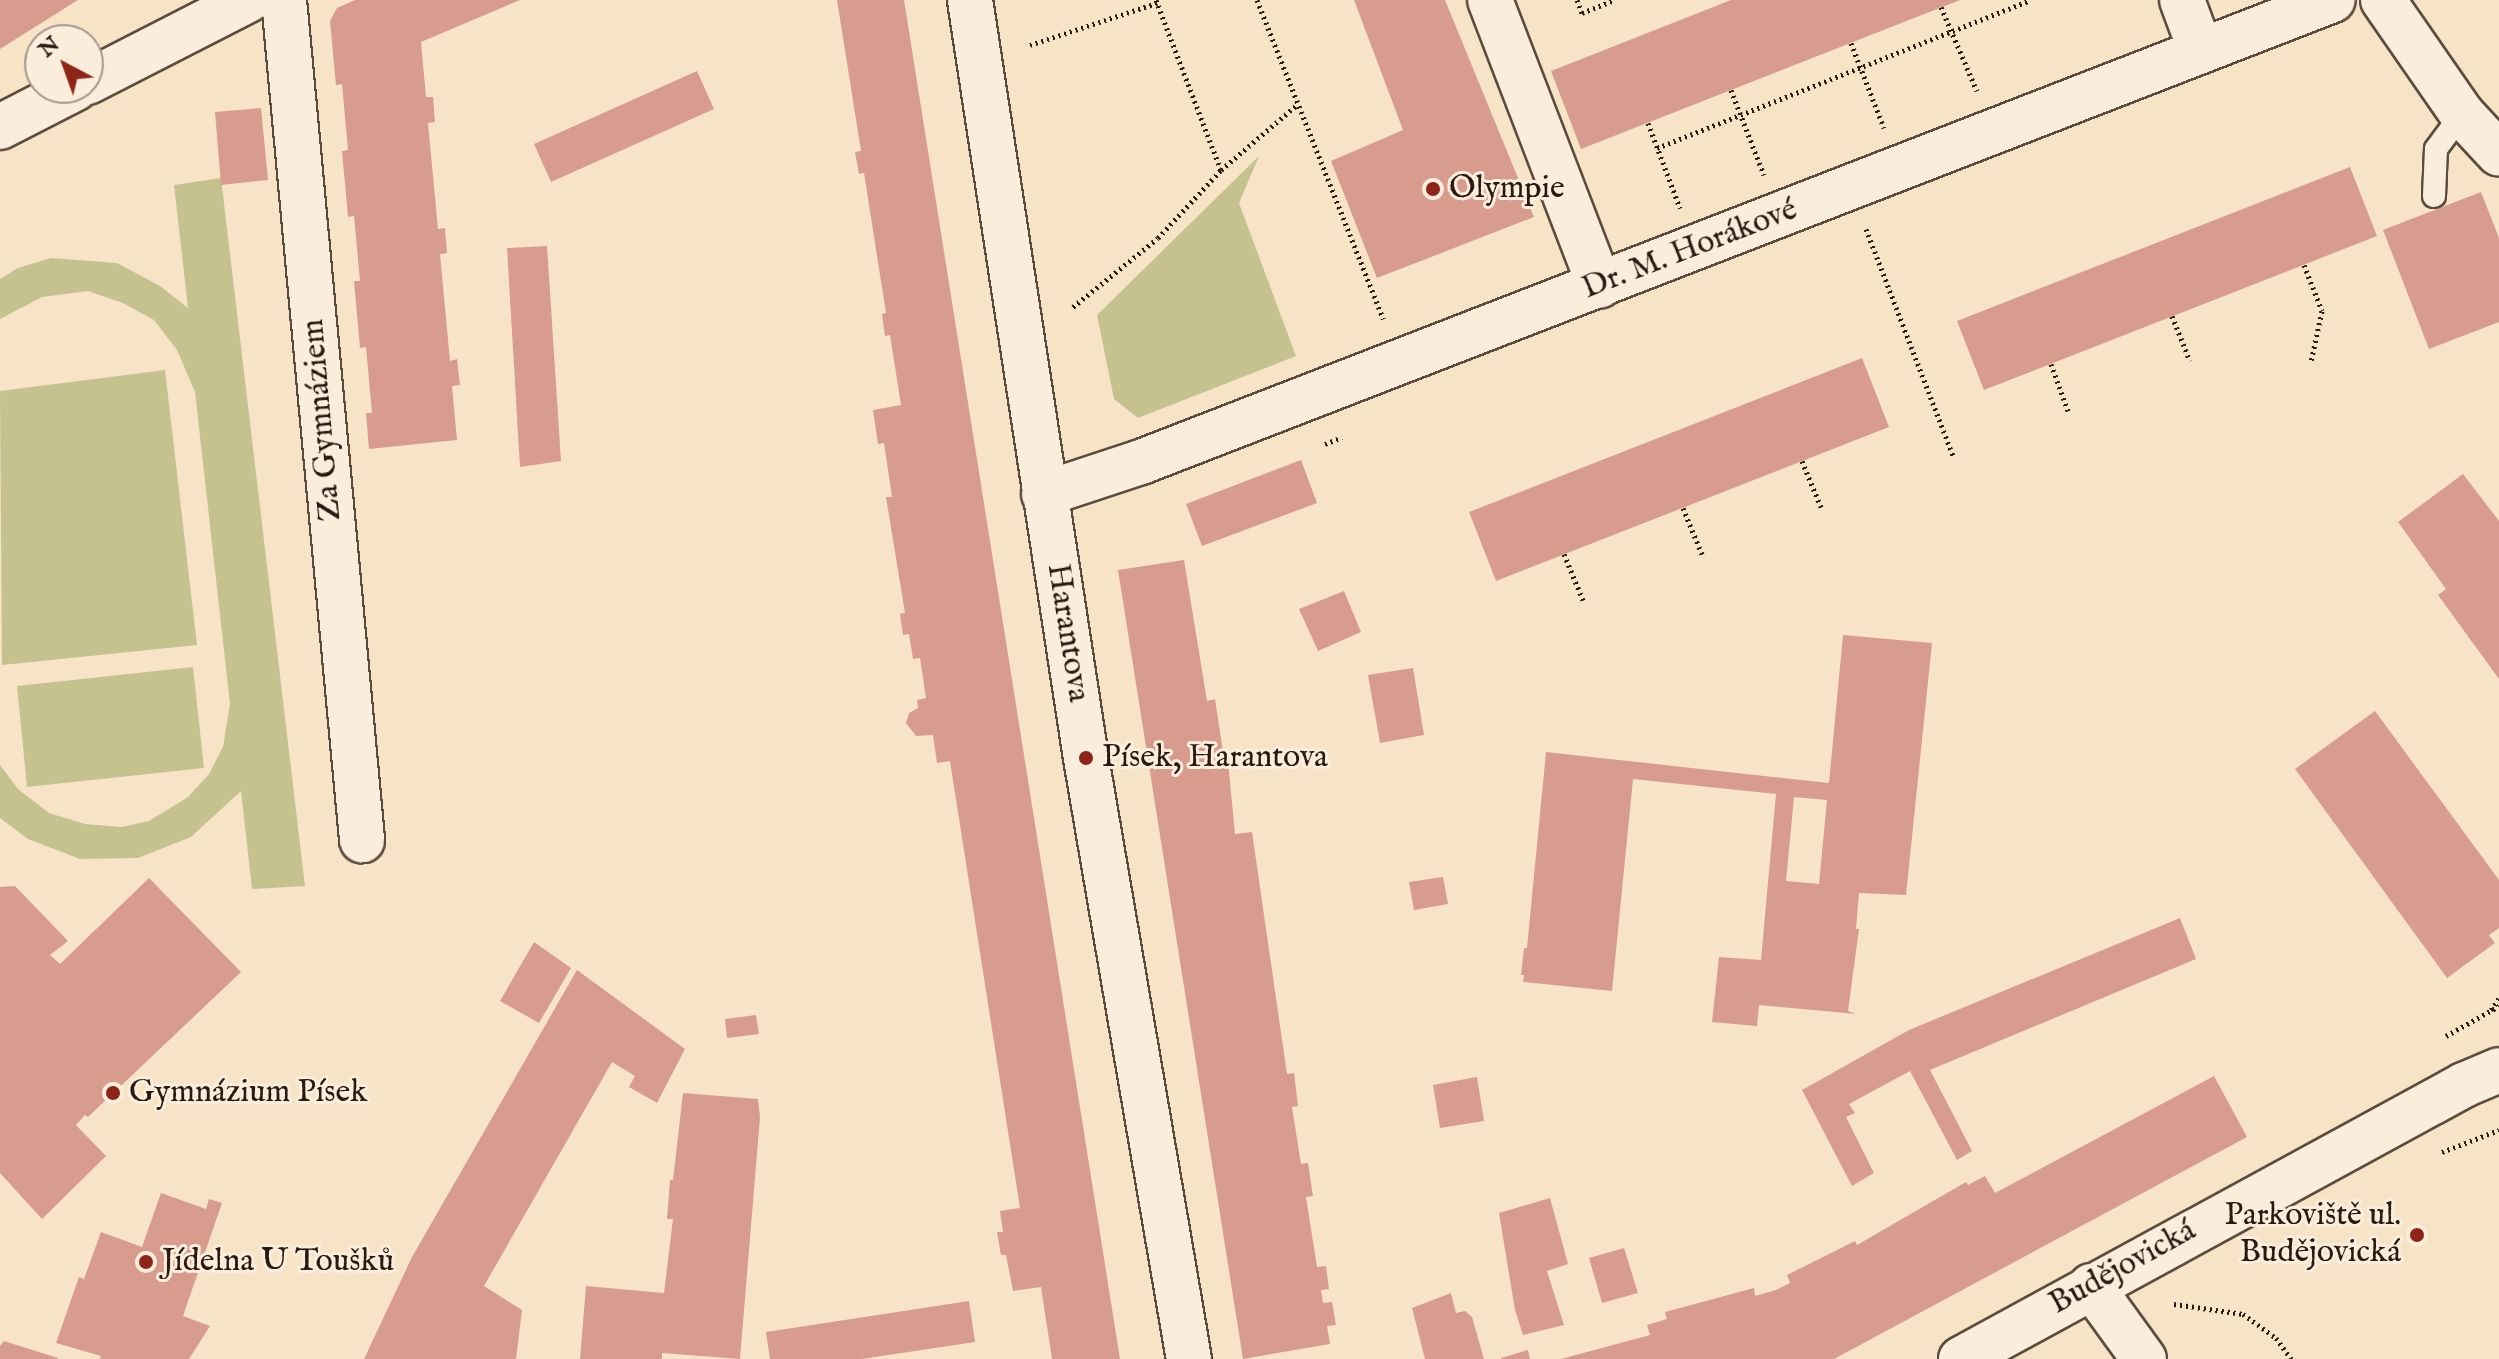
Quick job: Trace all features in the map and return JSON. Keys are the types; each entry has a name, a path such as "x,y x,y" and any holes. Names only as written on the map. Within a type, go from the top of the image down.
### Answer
{"street":[{"path":"104,74 248,0"},
{"name":"Za Gymnáziem","path":"284,0 362,840"},
{"name":"Harantova","path":"970,0 1044,494 1189,1359"},
{"path":"1490,0 1600,286"},
{"path":"2182,0 2200,49"},
{"name":"Dr. M. Horákové","path":"1044,494 1141,462 2333,0"},
{"path":"2383,0 2462,114 2499,154"},
{"path":"0,127 45,104"},
{"name":"Budějovická","path":"1961,1359 2464,1085 2499,1070"},
{"path":"2091,1286 2144,1359"}],"lane":[{"path":"2434,196 2436,149 2462,114"}],"path":[{"path":"1257,0 1389,333"},
{"path":"1577,0 1582,13 1615,0"},
{"path":"1657,148 2030,0"},
{"path":"1030,45 1156,2 1221,170"},
{"path":"1941,7 1980,100"},
{"path":"1851,43 1887,136"},
{"path":"1731,90 1767,183"},
{"path":"1073,307 1158,238 1221,170 1298,104"},
{"path":"1648,123 1683,216"},
{"path":"1861,217 1953,456"},
{"path":"2304,265 2322,311 2311,362"},
{"path":"2172,316 2190,361"},
{"path":"2051,364 2068,411"},
{"path":"1802,461 1821,507"},
{"path":"1683,508 1702,554"},
{"path":"1564,554 1583,600"},
{"path":"2490,1010 2499,998"},
{"path":"2446,1036 2499,1006"},
{"path":"2438,1154 2499,1130"},
{"path":"2174,1304 2243,1314 2276,1338 2291,1359"}],"shaded area":[{"path":"1259,156 1239,203 1296,356 1138,418 1114,399 1097,315"},
{"path":"221,178 305,886 252,889 241,791 191,837 138,858 80,859 28,839 0,818 0,765 18,789 49,813 85,824 122,827 149,821 188,797 209,774 223,747 230,704 195,392 177,350 154,320 123,303 88,291 42,297 0,319 0,279 18,268 51,258 117,263 160,286 188,308 174,185"},
{"path":"165,370 197,645 2,665 0,391"},
{"path":"193,667 204,768 27,787 17,686"}],"building":[{"path":"0,0 78,0 40,24 24,24 24,34 0,49"},
{"path":"355,0 520,0 421,42 426,97 433,97 435,122 428,123 438,229 445,228 447,253 440,254 450,361 457,359 460,385 452,386 457,440 369,449 366,413 372,413 366,347 360,348 354,281 360,281 354,216 348,217 342,151 348,150 342,84 336,85 330,21 337,8"},
{"path":"837,0 904,0 1120,1359 1052,1359 1041,1287 1013,1291 1006,1255 1001,1255 997,1232 1003,1232 1000,1211 1020,1208 950,761 937,763 933,735 916,736 906,723 909,713 918,708 917,700 926,698 920,658 913,659 909,634 903,635 900,614 905,613 886,497 892,497 884,443 878,444 873,410 901,405 890,335 885,336 882,314 886,313 864,173 859,174 855,152 861,151"},
{"name":"Olympie","path":"1354,0 1445,0 1534,217 1377,278 1331,161 1403,130"},
{"path":"1731,0 1960,0 1581,149 1551,71"},
{"path":"697,71 714,109 551,182 534,144"},
{"path":"261,108 268,180 221,185 215,112"},
{"path":"2350,167 2377,236 1984,390 1957,321"},
{"path":"2481,192 2499,238 2499,322 2429,349 2383,230"},
{"path":"547,246 561,461 520,467 507,248"},
{"path":"1862,358 1889,427 1496,581 1469,512"},
{"path":"1301,460 1317,503 1202,546 1186,504"},
{"path":"2463,474 2499,521 2499,679 2438,595 2446,589 2398,522"},
{"path":"1184,560 1207,701 1215,699 1223,752 1227,751 1235,834 1252,832 1287,1074 1294,1073 1298,1106 1292,1107 1301,1164 1308,1163 1313,1196 1306,1197 1317,1267 1326,1266 1329,1289 1321,1290 1323,1303 1332,1302 1336,1325 1327,1326 1330,1344 1243,1359 1118,570"},
{"path":"1344,591 1361,632 1318,651 1299,609"},
{"path":"1843,635 1932,643 1906,895 1859,893 1856,929 1859,929 1848,1011 1856,1014 1759,1005 1757,1026 1712,1022 1719,957 1761,960 1776,794 1633,779 1612,991 1523,982 1524,975 1521,975 1524,948 1527,948 1546,752 1829,783","holes":["1794,797 1827,800 1819,884 1786,881"]},
{"path":"1413,668 1424,735 1380,743 1368,675"},
{"path":"2375,711 2499,880 2499,928 2489,935 2495,943 2447,978 2295,769"},
{"path":"1443,877 1448,904 1414,910 1409,882"},
{"path":"149,878 241,972 76,1125 106,1156 42,1219 0,1173 0,887 15,886 68,941 50,955 60,964"},
{"path":"2180,918 2196,959 1930,1070 1972,1151 1957,1160 1910,1071 1849,1104 1855,1113 1846,1117 1874,1173 1852,1186 1802,1090 1909,1030"},
{"path":"534,942 571,968 539,1023 500,1001"},
{"path":"577,970 685,1049 657,1103 629,1087 635,1076 612,1062 484,1286 522,1310 516,1359 364,1359 412,1257"},
{"path":"756,1015 759,1034 727,1038 725,1019"},
{"path":"2214,1076 2247,1137 1834,1359 1561,1359 1650,1335 1647,1325 1667,1319 1665,1312 1754,1288 1755,1296 1776,1290 1790,1283 1787,1275 1855,1241 1857,1245 1966,1182 1968,1185 1985,1176 1995,1193"},
{"path":"1477,1077 1484,1121 1440,1128 1433,1085"},
{"path":"683,1093 758,1099 760,1117 740,1359 662,1353 662,1359 580,1359 586,1286 664,1293 673,1219 667,1219 670,1180 673,1180"},
{"name":"Jídelna U Toušků","path":"161,1193 206,1209 209,1199 222,1203 183,1316 210,1326 189,1359 100,1359 101,1356 56,1343 79,1277 84,1279 101,1232 142,1247"},
{"path":"1550,1198 1568,1264 1547,1271 1564,1325 1523,1335 1515,1310 1499,1213"},
{"path":"1624,1248 1638,1293 1602,1303 1589,1258"},
{"path":"1451,1293 1456,1313 1465,1311 1472,1317 1484,1359 1425,1359 1412,1308"},
{"path":"969,1301 975,1342 862,1359 770,1359 766,1332"},
{"path":"4,1341 58,1359 0,1359 0,1346"},
{"path":"1528,1350 1530,1359 1501,1359 1501,1358"}],"place":[{"name":"Olympie","path":"1433,189"},
{"name":"Písek, Harantova","path":"1086,758"},
{"name":"Gymnázium Písek","path":"113,1093"},
{"name":"Parkoviště ul. Budějovická","path":"2417,1235"},
{"name":"Jídelna U Toušků","path":"146,1262"}]}
